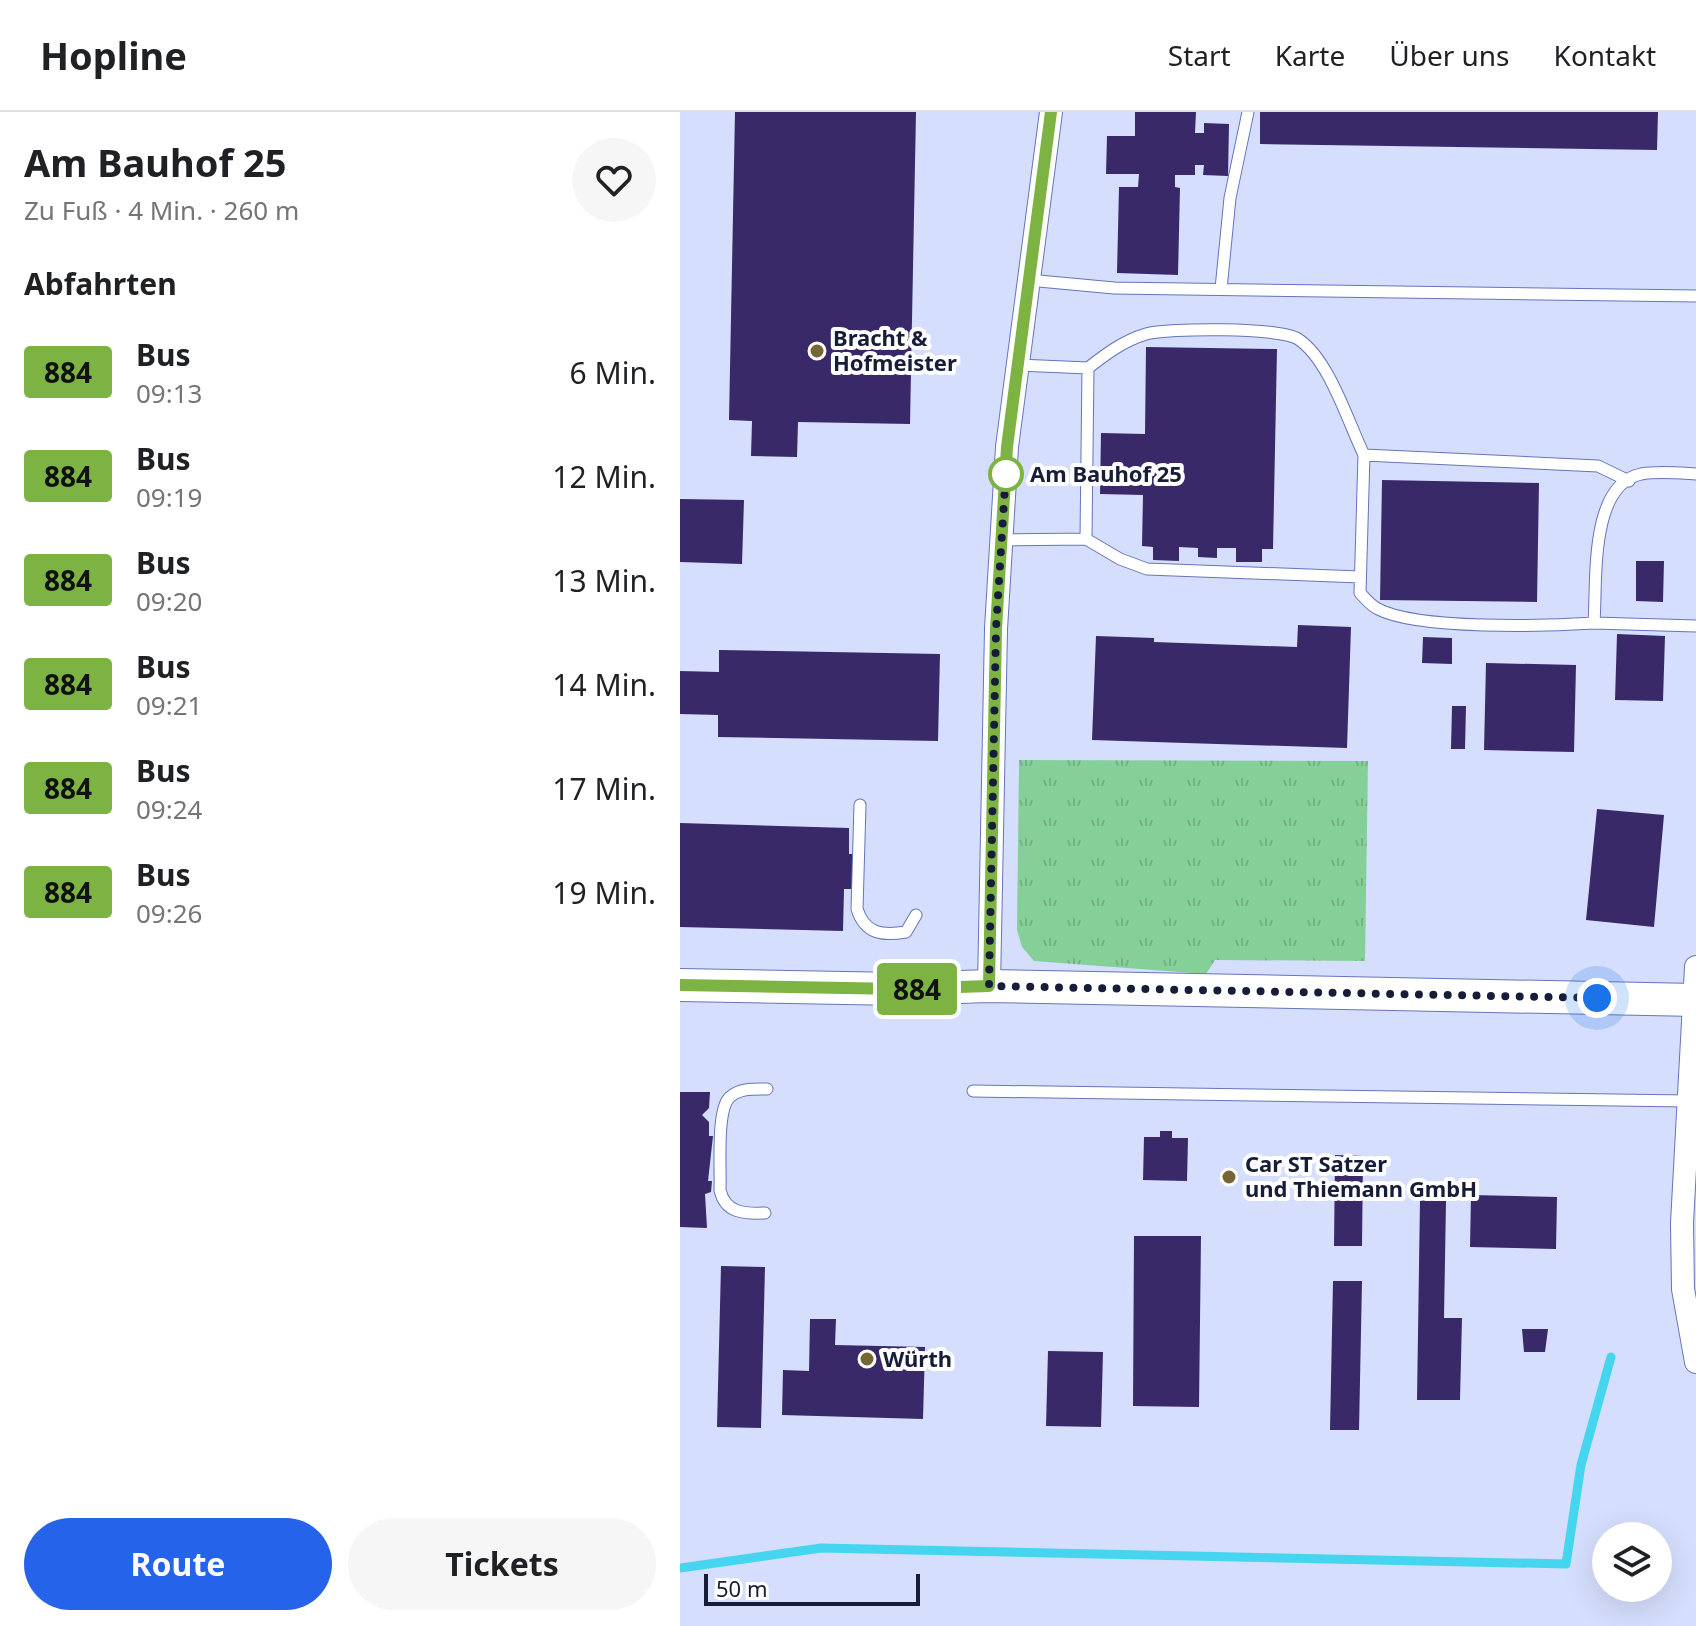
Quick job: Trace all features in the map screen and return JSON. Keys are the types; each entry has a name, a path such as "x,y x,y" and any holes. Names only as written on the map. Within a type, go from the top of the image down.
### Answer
{"street":[{"path":"989,986 996,629 1007,447 1051,112"},
{"path":"1696,967 1682,1223 1683,1289 1696,1362"},
{"path":"680,985 900,989 989,986 1694,1000"}],"lane":[{"path":"1221,289 1230,198 1248,112"},
{"path":"1028,280 1114,288 1696,296"},
{"path":"1018,365 1088,368 1123,342 1150,333 1272,331 1298,338 1322,365 1364,455 1360,593 1376,609 1405,619 1542,626 1594,623 1696,626"},
{"path":"1086,539 1088,368"},
{"path":"1364,455 1598,466 1629,481"},
{"path":"1594,623 1602,519 1615,489 1639,475 1696,474"},
{"path":"1002,540 1086,539 1120,559 1147,569 1360,577"},
{"path":"860,805 857,909 861,921 872,931 886,936 906,932 916,915"},
{"path":"765,1213 730,1209 723,1201 720,1190 722,1110 729,1098 740,1091 767,1089"},
{"path":"973,1091 1688,1101"}],"green space":[{"path":"1019,760 1368,761 1365,961 1215,960 1206,974 1034,961 1022,947 1017,930"}],"building":[{"path":"735,112 916,112 910,424 798,422 797,457 751,456 752,421 729,420"},
{"path":"1135,112 1196,112 1195,133 1204,133 1204,123 1229,124 1228,176 1203,175 1204,165 1195,165 1195,175 1175,175 1175,187 1180,188 1178,275 1117,273 1119,187 1138,187 1139,174 1106,174 1107,136 1135,136"},
{"path":"1260,112 1658,112 1657,150 1260,144"},
{"path":"1146,347 1277,349 1273,549 1262,549 1262,562 1236,562 1236,548 1217,548 1217,558 1198,557 1198,548 1179,547 1179,561 1153,560 1153,547 1142,546 1143,495 1100,494 1101,433 1145,434"},
{"path":"1382,480 1539,483 1537,602 1380,600"},
{"path":"680,499 744,500 742,564 680,562"},
{"path":"1636,561 1664,561 1663,602 1636,601"},
{"path":"1298,625 1351,627 1347,748 1092,740 1096,636 1154,638 1154,642 1297,647"},
{"path":"1617,634 1665,636 1663,701 1615,700"},
{"path":"1423,637 1452,638 1452,664 1422,663"},
{"path":"719,650 940,654 938,741 718,737 718,715 680,714 680,671 719,672"},
{"path":"1486,663 1576,665 1574,752 1484,750"},
{"path":"1452,706 1466,706 1465,749 1451,749"},
{"path":"1597,809 1664,815 1654,927 1586,920"},
{"path":"680,823 849,828 849,854 858,854 857,889 844,889 843,931 680,927"},
{"path":"680,1092 710,1092 709,1108 702,1115 709,1122 709,1136 713,1136 708,1181 712,1181 711,1192 705,1194 707,1228 680,1227"},
{"path":"1160,1131 1172,1131 1172,1138 1188,1138 1187,1181 1143,1180 1144,1137 1160,1137"},
{"path":"1335,1155 1363,1156 1362,1246 1334,1246"},
{"path":"1471,1195 1557,1197 1556,1249 1470,1247"},
{"path":"1420,1200 1446,1201 1444,1318 1462,1318 1460,1400 1417,1400"},
{"path":"1134,1236 1201,1236 1199,1407 1133,1406"},
{"path":"721,1266 765,1267 761,1428 717,1427"},
{"path":"1333,1281 1362,1281 1359,1430 1330,1430"},
{"name":"Würth","path":"810,1319 836,1319 835,1345 925,1347 923,1419 782,1415 783,1370 809,1371"},
{"path":"1522,1329 1548,1329 1545,1352 1524,1352"},
{"path":"1048,1351 1103,1352 1101,1427 1046,1426"}],"waterway":[{"path":"680,1568 821,1548 1566,1564 1581,1465 1611,1357"}],"bus line":[{"name":"884","path":"680,985 900,989 989,986 996,629 1007,447 1051,112"}],"place":[{"name":"Bracht & Hofmeister","path":"817,351"},
{"name":"Am Bauhof 25","path":"1006,474"},
{"name":"Car ST Satzer und Thiemann GmbH","path":"1229,1177"},
{"name":"Würth","path":"867,1359"}],"route":[{"path":"1006,474 1006,470 996,629 989,986 1597,998"}]}
